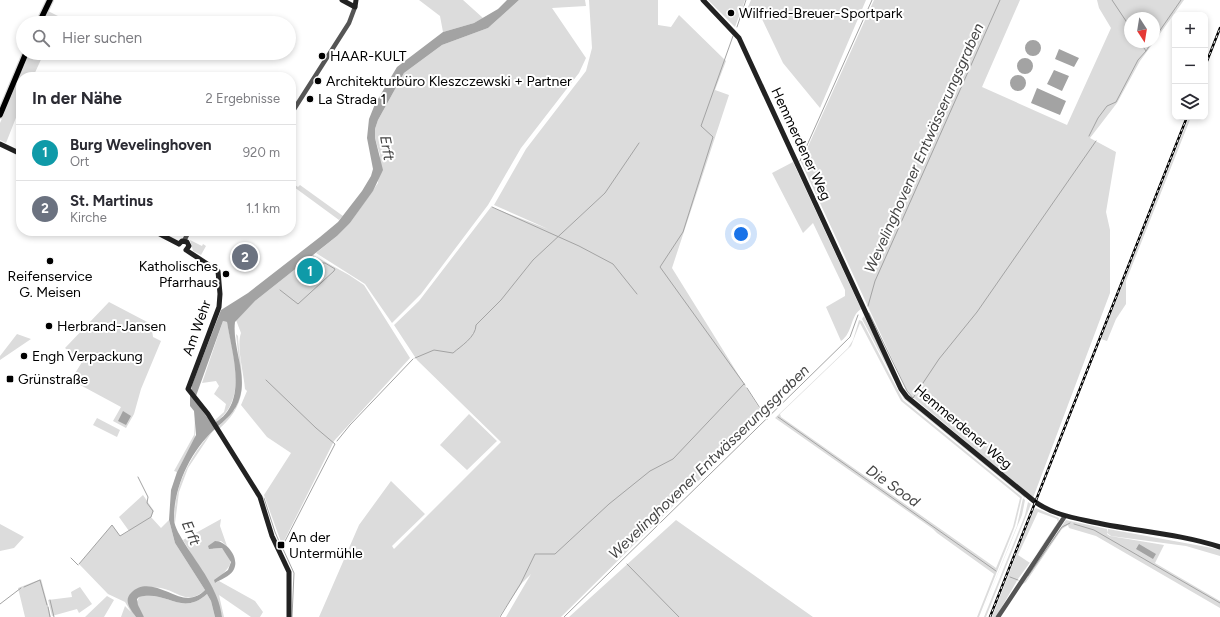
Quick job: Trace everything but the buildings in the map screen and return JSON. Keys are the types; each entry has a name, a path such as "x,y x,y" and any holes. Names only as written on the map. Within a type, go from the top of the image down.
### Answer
{"main road":[{"path":"42,16 50,0"},
{"path":"342,0 354,7 356,0"},
{"name":"Hemmerdener Weg","path":"703,0 738,36 903,392 1035,502 1046,509 1065,516 1132,530 1197,540 1220,547"},
{"path":"18,72 23,60"},
{"path":"0,115 16,77"},
{"path":"1,144 16,152"},
{"path":"166,236 182,243"},
{"name":"Am Wehr","path":"182,243 181,249 186,250 217,270 219,274 220,291 219,307 188,386 190,393 198,401 215,425 259,496 272,536 288,568 290,582 289,617"}],"street":[{"path":"296,106 349,23 354,7"},
{"path":"182,243 186,236"},
{"path":"998,617 1065,516"}],"shaded area":[{"path":"419,0 463,0 483,18 474,23 443,32 440,16"},
{"path":"507,0 519,0 488,28 442,45 404,73 378,120 375,129 375,138 383,170 373,191 350,223 337,236 255,301 235,322 236,340 242,379 240,397 233,411 205,439 191,459 180,483 174,519 175,525 185,544 213,588 222,617 215,617 211,601 207,594 198,600 189,603 174,602 158,597 139,597 137,599 138,605 144,617 136,617 129,605 128,599 131,593 138,588 145,586 153,587 189,598 198,596 205,590 175,543 169,520 171,490 177,472 196,435 194,411 190,406 192,385 221,310 248,293 338,222 362,191 371,176 373,169 367,138 369,119 375,104 397,67 443,32 474,23 498,9","holes":["223,321 227,322 236,378 235,392 231,405 224,416 212,424 201,409 196,396"]},
{"path":"519,0 585,0 586,6 552,8 586,58 579,73 521,148 488,205 421,294 392,323 365,284 316,253 350,223 378,183 380,155 375,138 375,129 378,120 404,73 442,45 488,28"},
{"path":"589,0 658,0 658,25 671,27 679,15 726,61 715,90 729,95 672,268 764,416 561,617 506,617 531,574 522,583 499,617 319,617 359,525 391,481 425,514 392,546 394,549 501,442 417,360 394,325 419,301 491,207 548,229 494,205 526,149 586,71 592,48"},
{"name":"Wilfried-Breuer-Sportpark","path":"708,0 745,0 735,27"},
{"path":"751,0 866,0 820,108 783,63 761,17 748,7"},
{"path":"874,0 1020,0 982,87 1067,125 1111,28 1099,8 1097,0 1184,0 1175,12 1172,12 1172,17 1160,34 1160,12 1124,12 1124,48 1150,48 1140,61 1117,103 1090,138 1116,152 1106,212 1110,230 1110,293 1033,498 908,393 801,162"},
{"path":"48,11 58,16 46,16"},
{"path":"1030,40 1036,40 1041,45 1039,54 1036,56 1030,56 1025,51 1025,45"},
{"path":"1059,49 1079,58 1074,67 1055,59"},
{"path":"1022,58 1028,58 1033,63 1031,72 1028,74 1022,74 1017,69 1017,63"},
{"path":"27,60 41,60 35,72 22,72"},
{"path":"1054,70 1069,76 1062,91 1047,84"},
{"path":"1015,75 1021,75 1026,80 1024,89 1021,91 1015,91 1010,86 1010,80"},
{"path":"16,86 16,118 6,143 0,140 0,123"},
{"path":"1037,88 1066,101 1060,115 1031,103"},
{"path":"1188,120 1190,120 1126,281 1126,304 1116,319 1107,341 1101,339"},
{"path":"793,162 861,309 857,312 848,334 841,341 826,307 845,296 845,290 813,223 803,233 772,173"},
{"path":"300,185 343,216 339,220 296,188 296,186 298,187"},
{"path":"190,240 202,246 203,244 206,246 201,255 193,251"},
{"path":"313,255 364,285 410,358 334,441 284,541 281,542 264,495 291,453 267,437 241,405 247,391 245,389 239,345 241,333 236,320 255,301"},
{"path":"109,302 151,324 153,337 161,341 141,389 134,414 126,428 113,421 121,407 71,380 82,362 65,348"},
{"path":"864,316 901,391 1025,496 1025,498 904,399 862,319"},
{"path":"859,320 862,321 903,400 1022,497 1015,526 979,617 977,617 994,574 933,529 775,418 848,348 853,340","holes":["860,323 901,401 1020,498 1013,527 996,568 781,417 780,414 851,346"]},
{"path":"223,321 227,322 235,362 236,376 232,401 226,412 216,422 215,420 224,412 226,404 214,394 219,386 216,381 202,383"},
{"path":"17,334 31,339 0,360 0,356"},
{"path":"236,334 238,336 242,386 237,408 219,429 218,427 235,409 239,361"},
{"path":"123,411 131,416 126,425 118,421"},
{"path":"469,414 497,441 467,470 440,445"},
{"path":"97,418 120,430 117,437 93,425"},
{"path":"194,418 195,439 177,472 174,471 194,435"},
{"path":"214,429 188,468 179,492 175,523 175,508 183,475 200,447"},
{"path":"143,495 154,511 151,517 161,528 169,520 175,543 205,590 199,595 188,597 161,588 142,587 130,608 136,617 121,617 125,606 131,612 125,602 108,594 79,564 112,525 120,536 129,531 119,517"},
{"path":"1023,498 1025,500 1022,515 980,617 1017,526"},
{"path":"1028,502 1031,504 986,617 984,617 1025,515"},
{"path":"1035,507 1034,510 1036,508 1059,518 1058,524 1036,555 1058,522 1057,519 1038,512 1018,555 1030,563 1018,579 996,617 992,617"},
{"path":"221,519 220,526 227,546 221,541 212,544 213,549 222,548 228,553 231,562 215,583 219,581 255,601 263,612 260,617 251,617 219,595 224,617 222,617 214,591 183,540"},
{"path":"676,520 813,617 569,617"},
{"path":"1066,520 1107,529 1107,534 1110,536 1164,545 1155,563 1220,601 1220,608 1096,536 1069,528 1068,525 1062,529 1026,582 1020,586"},
{"path":"0,524 24,537 14,548 0,551"},
{"path":"1108,529 1220,550 1220,556 1186,546 1111,536 1107,533"},
{"path":"215,541 224,544 232,552 235,566 232,573 215,583 214,580 228,570 231,562 222,548 209,549 208,546"},
{"path":"1139,544 1156,554 1153,559 1136,549"},
{"path":"41,579 51,617 25,617 18,588"},
{"path":"80,587 92,604 79,613 77,609 52,616 48,600 72,597 71,592"},
{"path":"207,594 211,601 215,617 144,617 140,612 137,602 139,597 149,596 174,602 189,603 198,600"},
{"path":"107,596 114,600 104,617 85,617"}],"waterway":[{"path":"737,27 746,0"},
{"path":"800,161 872,0"},
{"name":"Wevelinghovener Entwässerungsgraben","path":"868,306 875,281 1000,0"},
{"path":"1112,0 1124,18"},
{"path":"1160,30 1181,0"},
{"path":"733,36 701,126 713,137 683,232 660,267 745,385"},
{"path":"1089,136 1098,118 1107,106 1116,102 1138,60 1146,51 1144,48"},
{"path":"869,313 907,391 913,398 939,359 977,312 1096,141"},
{"path":"415,358 434,350 453,353 468,341 474,333 476,325 501,300 533,260 605,193 639,143"},
{"path":"492,207 579,246 613,264 637,294"},
{"path":"280,290 298,304 334,271 335,269 325,263 319,263 313,256"},
{"name":"Wevelinghovener Entwässerungsgraben","path":"564,617 850,337 858,315"},
{"path":"337,441 350,425 413,359"},
{"path":"266,380 335,444 282,547"},
{"path":"500,617 521,583 535,554 555,554 609,504 650,471 673,459 744,384"},
{"path":"747,388 767,419"},
{"name":"Die Sood","path":"778,417 996,571"},
{"path":"79,564 112,525 120,536 151,517 153,511 147,503 148,497 138,477"},
{"path":"264,498 281,546"},
{"name":"Die Sood","path":"1028,576 1062,527 1070,523"},
{"name":"Die Sood","path":"1074,524 1094,530 1220,603"},
{"path":"283,549 294,573 292,617"},
{"path":"71,558 78,565"},
{"path":"627,564 679,617"},
{"name":"Die Sood","path":"1010,577 1018,580"},
{"path":"24,587 40,580 47,605"},
{"path":"0,604 21,588"},
{"path":"50,600 54,617"},
{"path":"48,607 50,617"}],"railway":[{"path":"1208,58 1220,28"},
{"path":"990,617 1186,120"}],"place":[{"name":"Wilfried-Breuer-Sportpark","path":"731,13"},
{"name":"HAAR-KULT","path":"322,56"},
{"name":"Architekturbüro Kleszczewski + Partner","path":"318,81"},
{"name":"La Strada 1","path":"310,99"},
{"name":"St. Martinus","path":"245,257"},
{"name":"Reifenservice G. Meisen","path":"50,261"},
{"name":"Burg Wevelinghoven","path":"310,271"},
{"name":"Katholisches Pfarrhaus","path":"226,274"},
{"name":"Herbrand-Jansen","path":"49,326"},
{"name":"Engh Verpackung","path":"24,356"},
{"name":"Grünstraße","path":"10,379"},
{"name":"An der Untermühle","path":"281,545"}],"water label":[{"name":"Erft","path":"387,148"},
{"name":"Erft","path":"191,533"}]}
